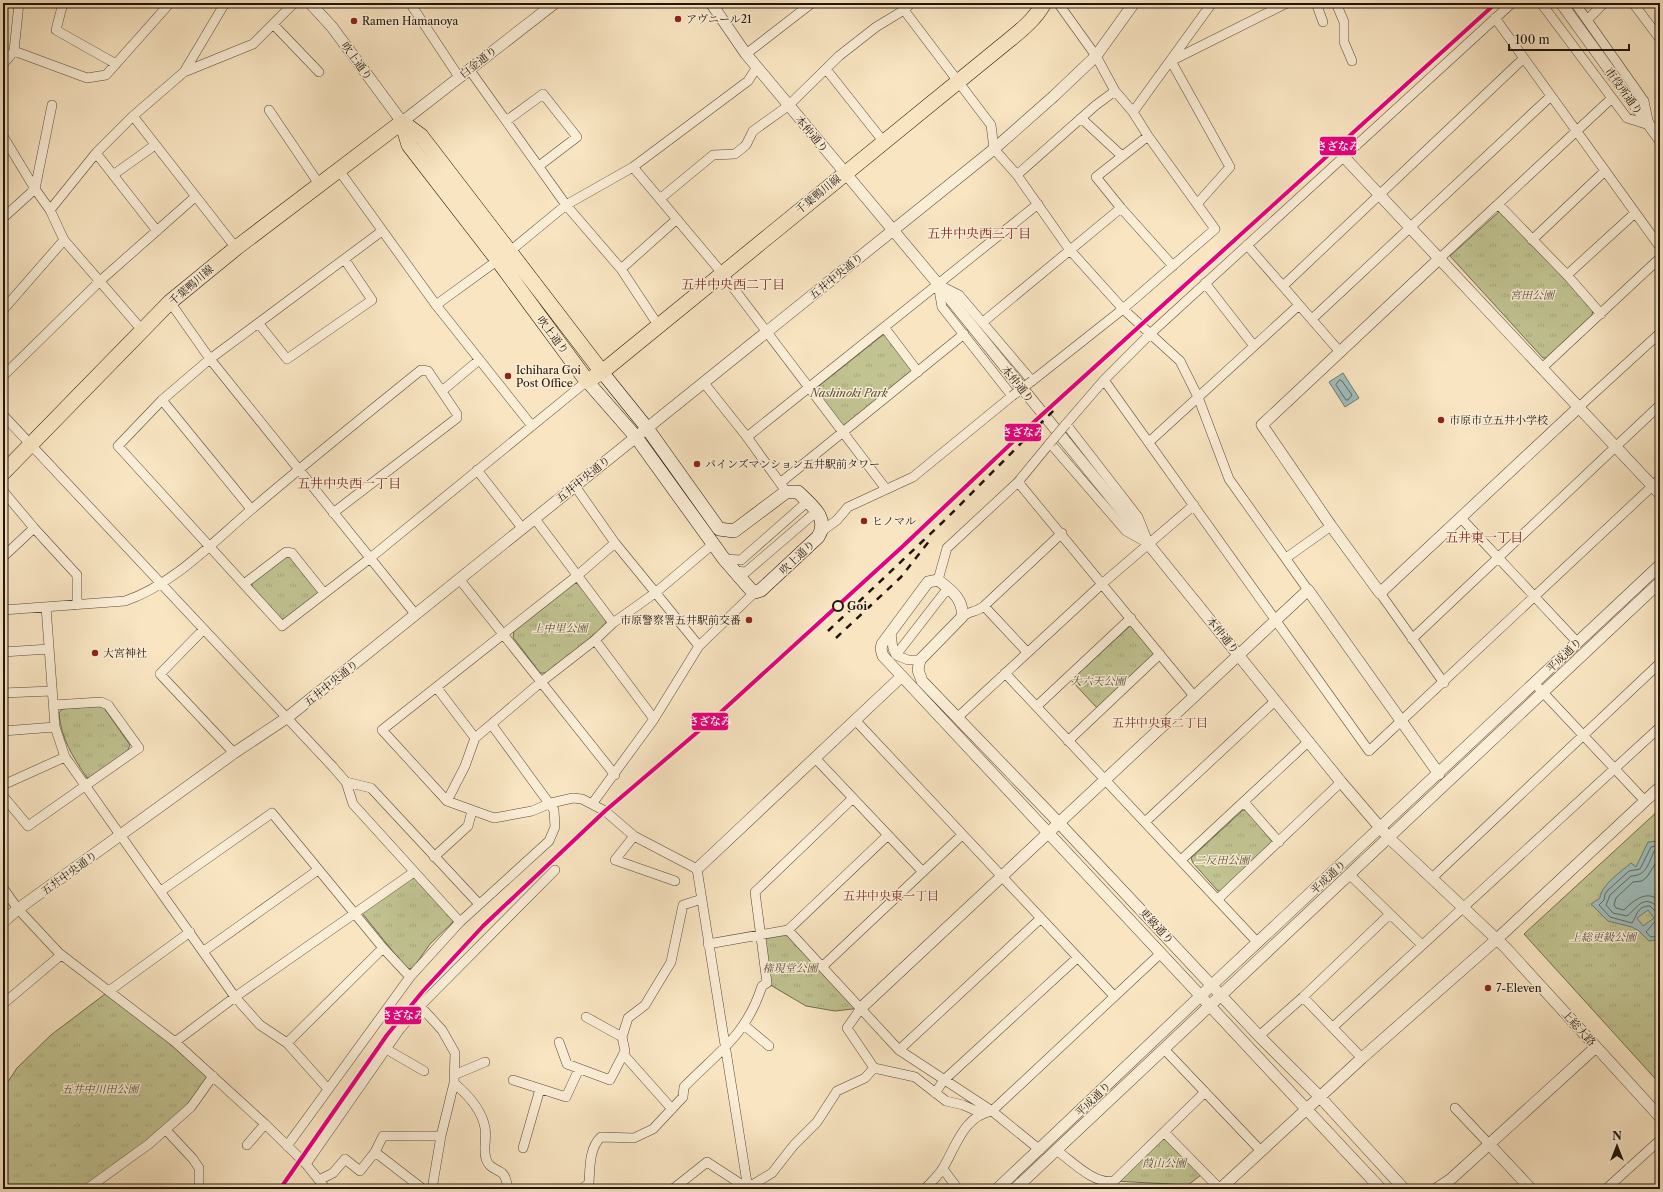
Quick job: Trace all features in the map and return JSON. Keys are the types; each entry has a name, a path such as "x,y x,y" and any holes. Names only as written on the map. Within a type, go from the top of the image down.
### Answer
{"main road":[{"name":"千葉鴨川線","path":"587,380 602,372 883,141 1028,25 1039,13 1044,3"},
{"name":"千葉鴨川線","path":"3,473 170,302 236,248 338,169 402,122"},
{"name":"吹上通り","path":"402,122 409,144 503,255 602,372 647,428 719,529 734,531 783,488 798,492 816,511 823,521 822,531 818,537 761,590 755,592 748,587 724,559 636,437 587,380 503,255"}],"street":[{"path":"3,64 14,51 19,3"},
{"path":"63,3 56,30 116,64"},
{"path":"14,51 87,78 106,75 170,3"},
{"path":"50,210 96,153 133,116 184,72 225,3"},
{"path":"184,72 253,44 294,3"},
{"name":"吹上通り","path":"310,3 332,27 402,122"},
{"name":"白金通り","path":"402,122 555,3"},
{"name":"本仲通り","path":"711,3 746,54 788,106 938,284 1341,782 1389,838 1432,878"},
{"path":"746,54 812,3"},
{"path":"661,198 713,155 735,154 746,145 753,132 788,106 826,69 876,27 904,10 911,3"},
{"name":"五井中央通り","path":"3,922 18,909 288,717 994,149 1054,96 1096,56 1134,3"},
{"path":"1133,112 1212,3"},
{"path":"1171,61 1287,3"},
{"path":"1316,3 1323,22"},
{"path":"1336,3 1344,22 1344,42 1352,61"},
{"path":"938,580 947,548 1018,482 1104,380 1150,334 1205,283 1512,3"},
{"path":"1541,3 1627,118 1649,125 1644,101 1575,3"},
{"name":"市役所通り","path":"1561,3 1660,140"},
{"path":"1587,20 1604,3"},
{"path":"1633,3 1660,39"},
{"path":"412,4 459,77"},
{"path":"822,531 837,520 848,507 913,477 1012,396 1123,309 1215,229 1148,136 1133,112 1115,91 1096,56 1060,4"},
{"path":"904,10 991,125 994,149 1017,175 1069,249 1123,309 1180,361 1198,397 1229,479 1439,774"},
{"path":"1495,18 1660,247"},
{"path":"273,24 319,72"},
{"path":"1283,286 1524,58"},
{"path":"1171,61 1230,167 1197,204"},
{"path":"436,305 503,255 566,205 633,167 748,82 757,67"},
{"path":"469,69 566,205 621,269 658,325"},
{"path":"826,69 883,141"},
{"path":"1017,175 1081,118 1115,91"},
{"path":"506,121 543,94 577,137 538,166"},
{"path":"1312,319 1551,96"},
{"path":"1444,683 1331,526 1262,425 1612,98"},
{"path":"3,218 35,190 52,105"},
{"path":"269,110 320,184"},
{"path":"133,116 236,248"},
{"path":"1081,118 1122,156"},
{"path":"3,136 35,190 50,210 64,240 142,330"},
{"path":"1148,136 1096,177 1121,208 1173,266"},
{"path":"113,175 155,145"},
{"path":"96,153 157,231"},
{"path":"1104,380 1369,751 1535,597 1658,486 1615,447 1344,157"},
{"path":"633,167 661,198 722,273 886,489"},
{"path":"338,169 436,305 532,426"},
{"path":"1532,240 1605,171"},
{"path":"3,376 100,280 195,197"},
{"path":"747,437 808,386 1038,204"},
{"path":"1498,204 1567,275 1600,314"},
{"path":"983,322 1069,249 1121,208"},
{"path":"1567,275 1635,213"},
{"path":"621,269 677,219"},
{"path":"382,232 210,359 162,400 118,446 282,626 369,559 587,380"},
{"path":"3,310 64,240"},
{"path":"1247,245 1340,352"},
{"path":"1542,368 1660,258"},
{"path":"259,324 287,359 372,300 345,260"},
{"path":"1205,283 1254,346"},
{"path":"938,284 959,295 1032,381"},
{"path":"938,284 942,307 1012,396"},
{"path":"170,302 210,359 300,469 369,559 416,615"},
{"path":"1149,442 1299,305"},
{"path":"884,327 918,372"},
{"path":"1380,593 1660,332"},
{"path":"704,383 747,437 783,488 842,432 964,334"},
{"path":"442,391 479,360"},
{"path":"3,610 125,601 136,597 160,584 210,546 251,509 421,370 428,371 457,414 457,418 333,512"},
{"path":"162,400 251,509"},
{"path":"1412,639 1660,405"},
{"path":"3,415 160,584 288,717 346,782 353,804 460,922"},
{"path":"1066,424 1138,517 1148,544"},
{"path":"1050,443 1126,531 1148,544"},
{"path":"477,470 523,529"},
{"path":"1018,482 1062,533 1194,696"},
{"path":"575,486 614,543 699,646"},
{"path":"3,491 34,528 78,575 77,605"},
{"path":"724,559 741,560 807,502"},
{"path":"958,717 1102,583 1194,505"},
{"path":"734,571 746,572 816,511"},
{"path":"1461,518 1578,643"},
{"path":"535,519 613,623"},
{"path":"1286,558 1331,526"},
{"path":"3,557 34,528"},
{"path":"984,606 974,607 962,604 951,590 938,580 928,582 891,633 893,649 896,655 908,660 920,660 967,612 979,611 1062,533"},
{"path":"614,543 578,575 382,730 447,801 494,818 532,811 551,804 578,798 592,804 634,836 697,869"},
{"path":"447,801 465,766 475,738 541,682 595,640 613,623 655,593 713,544"},
{"path":"244,584 286,552 292,553 324,593"},
{"name":"平成通り","path":"997,1189 1040,1150 1201,995 1258,943 1377,823 1439,774 1660,565"},
{"path":"460,580 615,775"},
{"name":"平成通り","path":"1014,1189 1350,875 1660,582"},
{"path":"896,655 944,593 951,590"},
{"path":"1161,953 992,1111 981,1113 963,1105 946,1101 915,1077 874,1068 847,1028 861,1008 1308,590"},
{"path":"592,804 615,775 654,719 699,646 755,592"},
{"path":"962,604 962,617"},
{"path":"984,606 1027,652"},
{"path":"46,607 55,727 65,756 204,950 235,996 260,1025 287,1043 328,1089"},
{"path":"1037,706 1131,618"},
{"path":"204,630 160,674 234,754"},
{"name":"更級通り","path":"891,633 882,644 881,652 902,676 1382,1189"},
{"path":"595,640 654,719"},
{"path":"3,652 49,649"},
{"path":"1068,741 1160,654"},
{"name":"更級通り","path":"920,660 918,670 922,681 1059,823 1259,1036 1320,1097 1404,1189"},
{"path":"1432,878 1660,663"},
{"path":"1005,673 1258,943"},
{"path":"697,869 816,759 902,676"},
{"path":"1534,684 1645,801"},
{"path":"437,688 475,738"},
{"path":"3,693 52,691"},
{"path":"1145,822 1275,701"},
{"path":"3,796 28,826 86,787 139,748 108,704 101,702 53,705"},
{"path":"856,721 1040,919 1114,996"},
{"path":"287,1146 410,977 460,922 549,841 555,827 554,810 492,725"},
{"path":"3,730 55,727"},
{"path":"1333,1027 1660,727"},
{"path":"1181,860 1309,741"},
{"path":"3,785 65,756"},
{"path":"816,759 923,872"},
{"path":"346,782 371,788 479,904"},
{"path":"1218,899 1341,782"},
{"path":"1164,1132 1222,1188 1362,1058 1497,939 1660,787"},
{"path":"582,1189 589,1183 592,1153 601,1137 637,1137 653,1129 683,1097 684,1088 725,1048 750,1017 762,986 768,983 755,892 853,798"},
{"path":"1244,802 1279,842"},
{"path":"434,856 468,826 472,811"},
{"path":"161,891 272,813 382,948 410,977"},
{"path":"708,944 788,930 888,835"},
{"path":"823,966 962,835"},
{"path":"634,836 615,860 675,881"},
{"path":"697,869 748,1188"},
{"path":"204,950 318,870"},
{"path":"306,1164 386,1049 420,1006 555,870"},
{"path":"175,1042 235,996 414,872"},
{"path":"1350,875 1422,945"},
{"name":"上総大路","path":"1432,878 1497,939 1660,1117"},
{"path":"3,888 18,909 61,955 175,1042 265,1124 306,1164 326,1189"},
{"path":"559,1042 567,1064 610,1080 624,1055 625,1051 622,1037 628,1018 644,1005 671,962 683,905 702,899"},
{"path":"1259,1036 1303,998 1390,914"},
{"path":"899,1050 1040,919"},
{"path":"788,930 823,966 899,1050 992,1111 1040,1150"},
{"path":"109,991 190,932"},
{"path":"287,1043 382,948"},
{"path":"3,1004 61,955"},
{"path":"935,1093 944,1080 1077,958"},
{"path":"1303,998 1362,1058"},
{"path":"420,1006 442,1030 455,1053 454,1079 441,1136 432,1189"},
{"path":"586,1017 622,1037"},
{"path":"744,1025 769,1046"},
{"path":"1444,1189 1451,1180 1488,1144 1596,1047"},
{"path":"386,1049 424,1071"},
{"path":"1164,1049 1261,1151"},
{"path":"624,1055 672,1109"},
{"path":"454,1079 485,1062"},
{"path":"748,1188 772,1173 794,1145 817,1122 837,1090 865,1078 874,1068"},
{"path":"513,1080 566,1097 579,1069"},
{"path":"87,1189 166,1130 191,1107 213,1076"},
{"path":"454,1079 479,1113 485,1129 486,1160 489,1165 502,1173 507,1180 509,1189"},
{"path":"523,1148 540,1089"},
{"path":"1056,1150 1094,1178 1107,1183 1114,1181 1205,1092"},
{"path":"1455,1108 1530,1189"},
{"path":"925,1189 943,1169 960,1134 981,1113"},
{"path":"247,1145 265,1124"},
{"path":"166,1130 193,1159 199,1168 199,1189"},
{"path":"319,1180 333,1174 345,1159 360,1171 375,1152 383,1136 441,1136"},
{"path":"1606,1189 1660,1140"},
{"path":"375,1152 423,1189"},
{"path":"672,1189 707,1162 748,1188"},
{"path":"943,1169 958,1189"},
{"path":"1436,1189 1451,1180"}],"green space":[{"name":"宮田公園","path":"1501,210 1593,310 1592,315 1547,358 1543,358 1450,256"},
{"name":"Nashinoki Park","path":"884,334 913,372 844,428 815,389"},
{"path":"285,557 291,557 318,591 317,595 285,619 281,619 252,587 252,581"},
{"name":"上中里公園","path":"573,583 579,584 606,620 606,625 547,673 540,673 513,637 514,631"},
{"name":"大六天公園","path":"1131,625 1155,653 1098,709 1071,680"},
{"path":"98,706 104,708 130,745 128,750 90,778 87,778 68,747 62,731 59,713 62,709"},
{"name":"上総更級公園","path":"1660,809 1660,1084 1524,934"},
{"name":"二反田公園","path":"1243,810 1248,810 1273,843 1222,891 1218,891 1193,863 1191,858"},
{"path":"414,877 453,919 453,922 430,944 413,968 407,969 362,913"},
{"name":"権現堂公園","path":"788,930 861,1008 835,1011 806,1006 767,983 762,935"},
{"name":"五井中川田公園","path":"109,991 213,1076 191,1107 87,1189 3,1189 3,1089 17,1068 51,1035"},
{"name":"葭山公園","path":"1164,1132 1201,1175 1188,1185 1114,1181"}],"water":[{"path":"1343,373 1359,398 1345,407 1329,382"},
{"path":"1660,841 1660,939 1649,941 1639,931 1632,927 1608,921 1591,904 1600,898 1601,893 1608,883 1631,863 1636,867 1648,842","holes":["1648,910 1654,918 1643,926 1637,918"]}],"railway":[{"path":"828,631 946,519 1054,410"},
{"path":"836,638 901,577 930,540"}],"transit line":[{"name":"さざなみ","path":"280,1189 387,1035 423,991 483,926 605,811 721,712 902,547 1035,421 1496,3"}],"place":[{"name":"アヴニール21","path":"678,19"},
{"name":"Ramen Hamanoya","path":"354,21"},
{"name":"Ichihara Goi Post Office","path":"508,376"},
{"name":"市原市立五井小学校","path":"1441,420"},
{"name":"パインズマンション五井駅前タワー","path":"697,464"},
{"name":"ヒノマル","path":"864,521"},
{"name":"Goi","path":"838,606"},
{"name":"市原警察署五井駅前交番","path":"749,620"},
{"name":"大宮神社","path":"95,653"},
{"name":"7-Eleven","path":"1488,988"}],"district":[{"name":"五井中央西三丁目","path":"979,233"},
{"name":"五井中央西二丁目","path":"733,284"},
{"name":"五井中央西一丁目","path":"349,483"},
{"name":"五井東一丁目","path":"1484,537"},
{"name":"五井中央東二丁目","path":"1160,722"},
{"name":"五井中央東一丁目","path":"891,895"}]}
